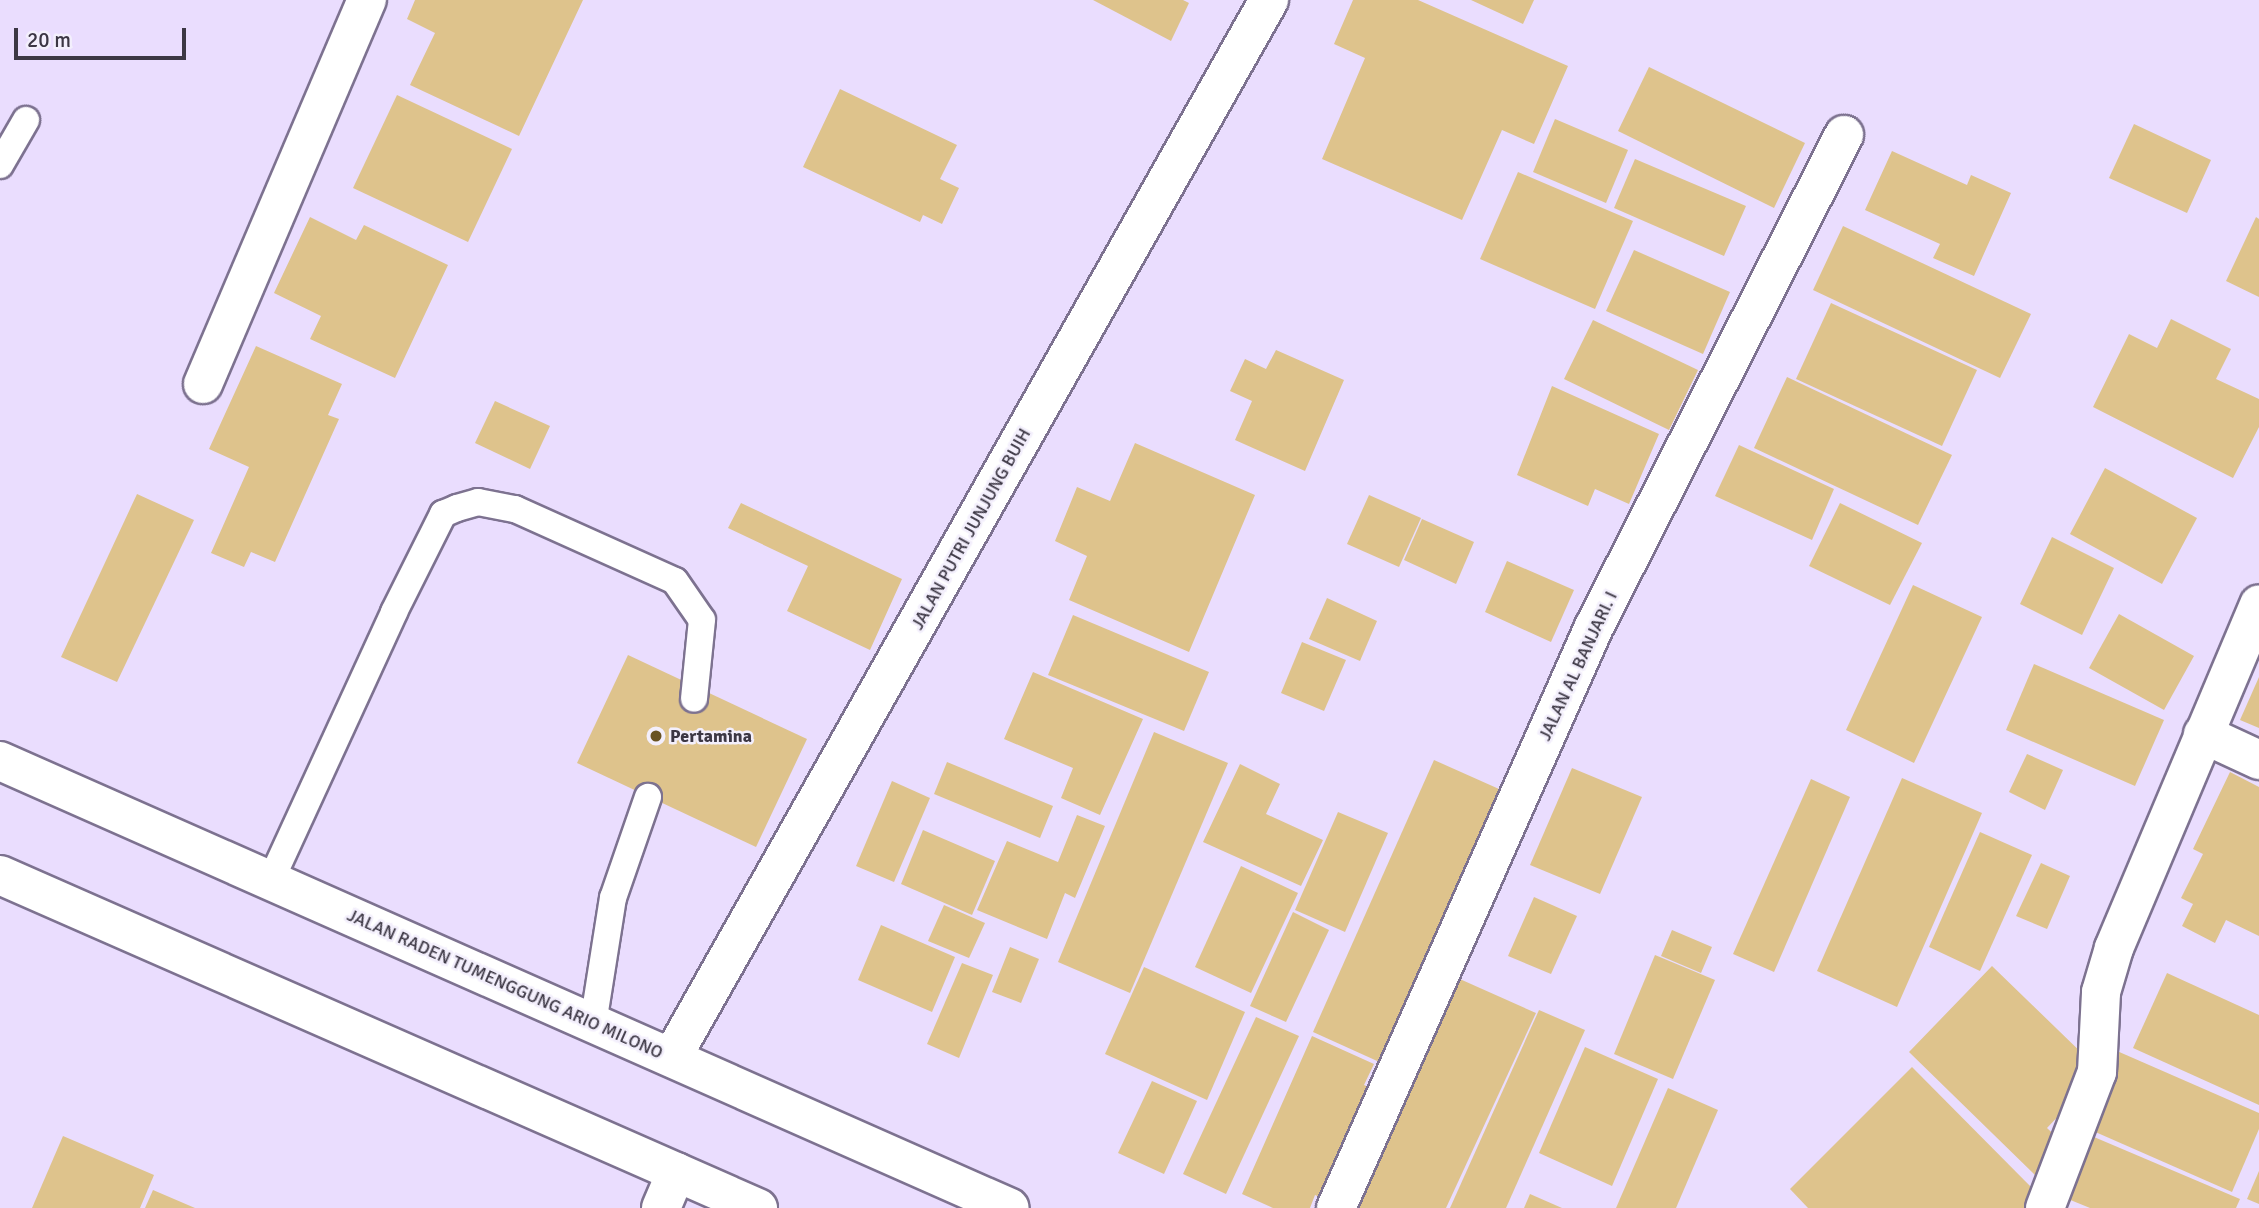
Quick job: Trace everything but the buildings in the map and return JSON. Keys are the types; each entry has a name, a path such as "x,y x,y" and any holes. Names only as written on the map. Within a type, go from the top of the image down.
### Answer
{"main road":[{"path":"203,383 367,0"},
{"name":"JALAN PUTRI JUNJUNG BUIH","path":"673,1057 1269,0"},
{"name":"JALAN AL BANJARI. I","path":"1336,1208 1594,626 1844,135"},
{"path":"2045,1208 2097,1072 2101,992 2114,948 2259,604"},
{"path":"2203,734 2259,760"},
{"name":"JALAN RADEN TUMENGGUNG ARIO MILONO","path":"0,761 1010,1208"},
{"path":"0,875 758,1208"},
{"path":"660,1208 676,1172"}],"lane":[{"path":"0,165 26,120"},
{"path":"271,880 394,612 443,514 457,508 478,502 515,509 675,581 702,620 694,699"},
{"path":"593,1024 613,898 648,797"}],"place":[{"name":"Pertamina","path":"656,736"}]}
